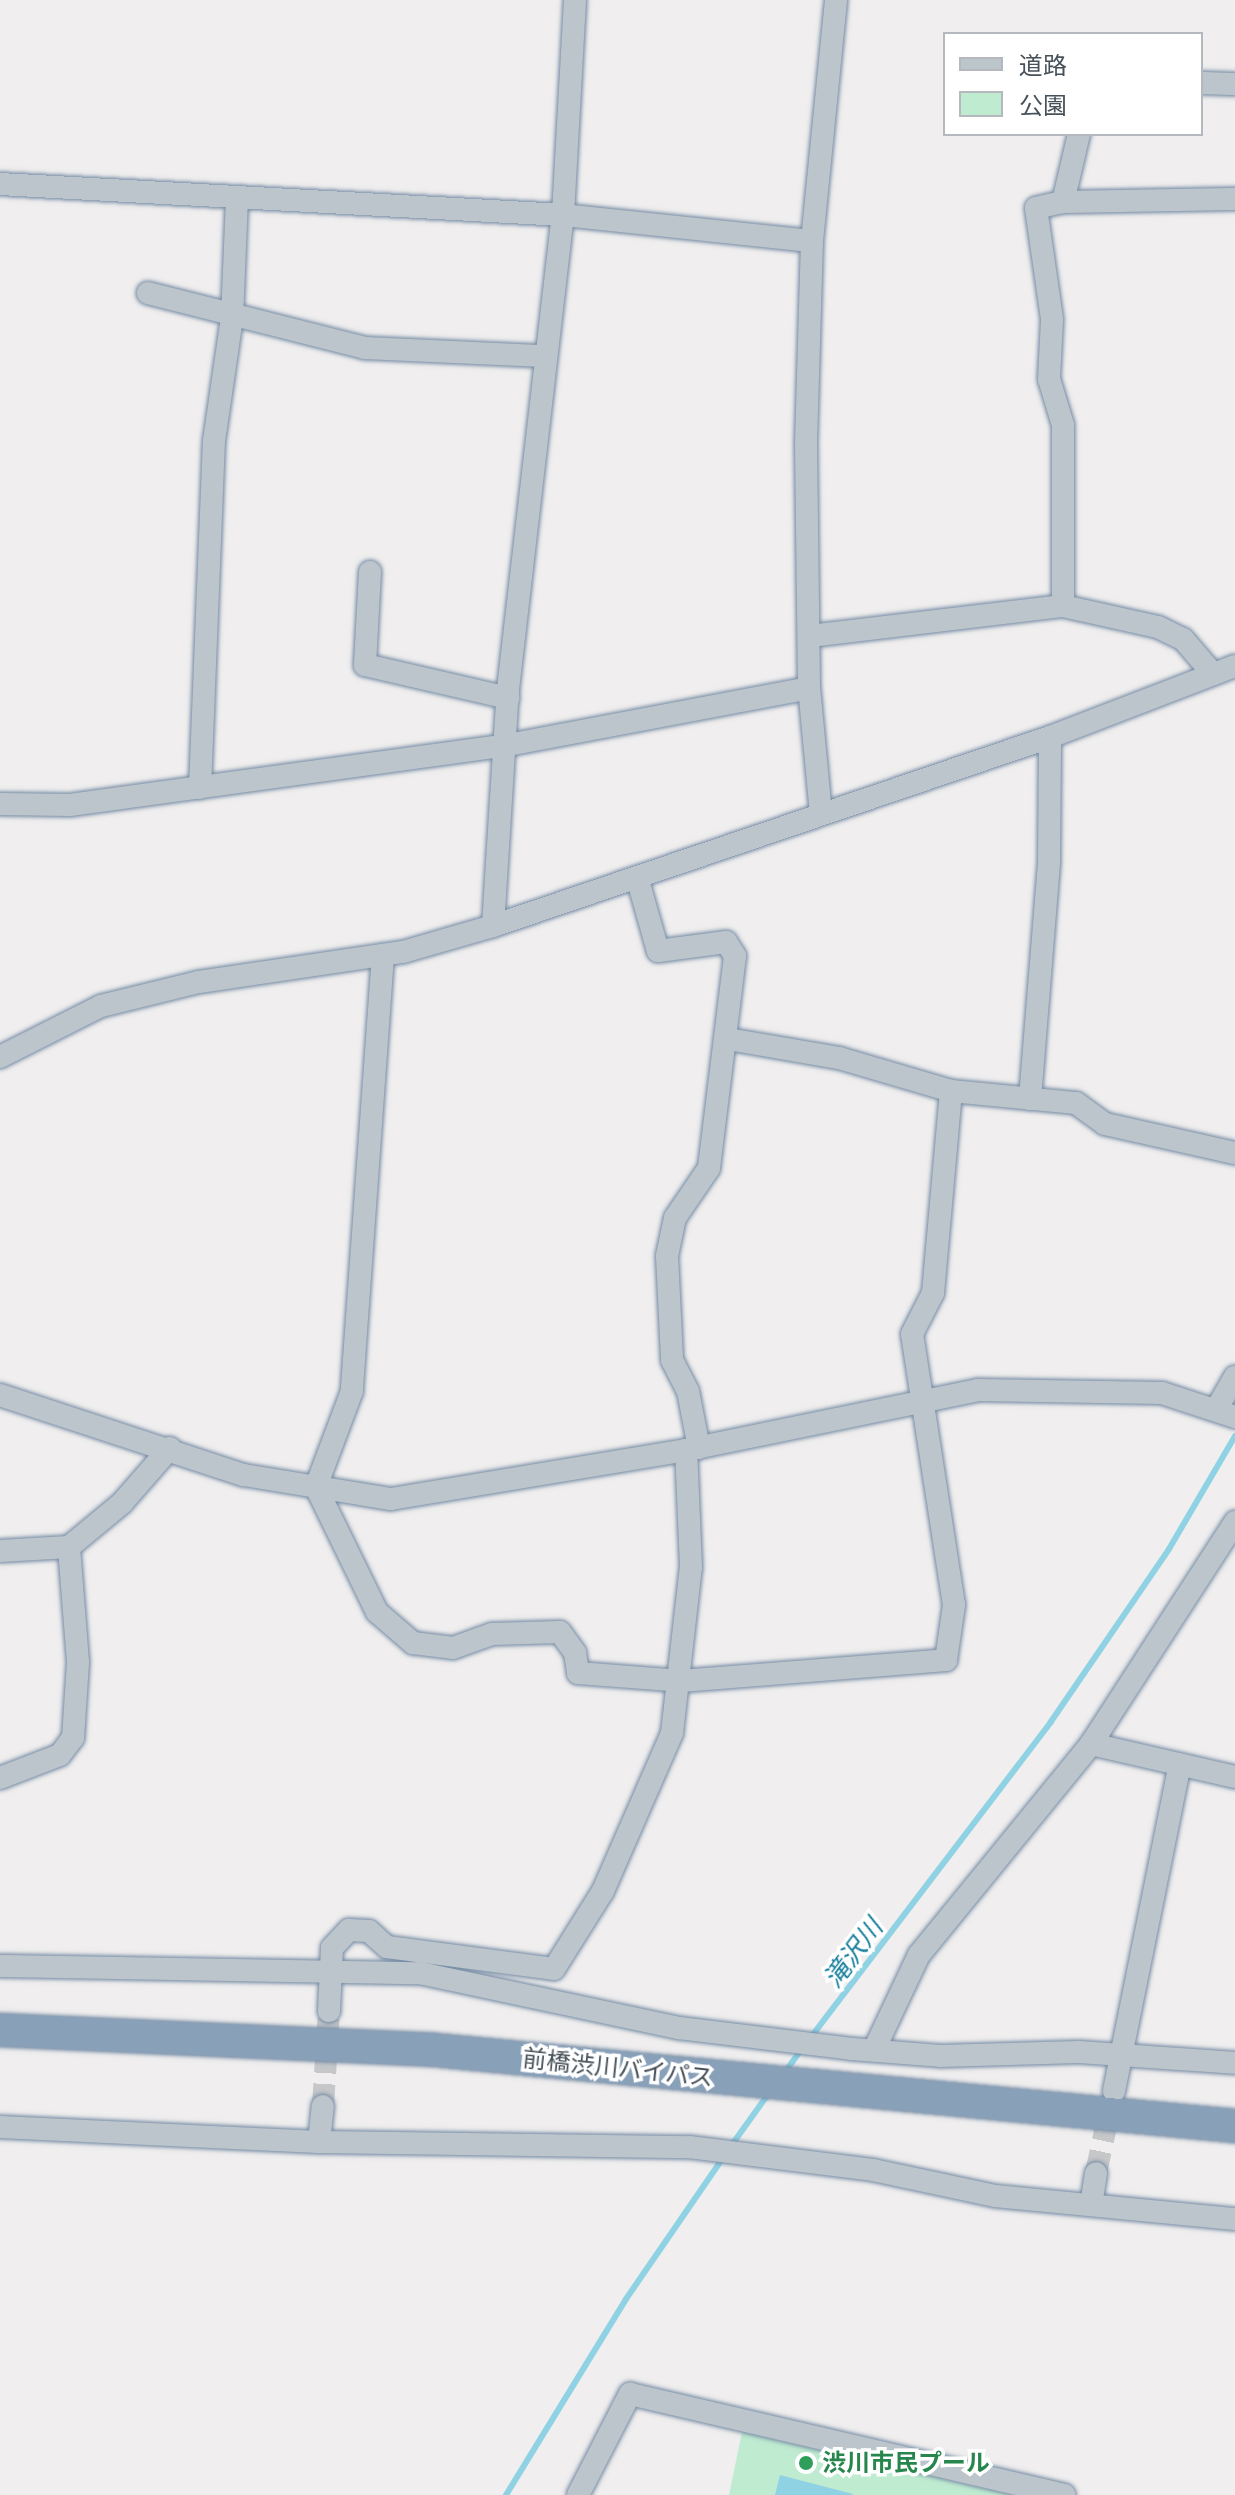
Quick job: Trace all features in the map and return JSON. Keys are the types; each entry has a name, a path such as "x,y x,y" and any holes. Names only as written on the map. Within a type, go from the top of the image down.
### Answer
{"highway":[{"name":"前橋渋川バイパス","path":"0,2030 434,2050 1235,2126"}],"street":[{"path":"493,926 508,745 508,698 544,356 563,215 575,0"},
{"path":"821,814 809,688 806,443 812,241 836,0"},
{"path":"1203,83 1235,84"},
{"path":"1063,202 1079,136"},
{"path":"0,184 563,215 812,241"},
{"path":"200,788 214,441 232,318 237,199"},
{"path":"1063,606 1063,425 1049,379 1052,319 1036,208 1063,202 1235,199"},
{"path":"148,293 185,298 232,318 365,348 544,356"},
{"path":"370,572 365,665 508,698"},
{"path":"810,636 1063,606 1158,627 1183,639 1213,674"},
{"path":"0,1057 101,1006 199,982 383,955 493,926 1050,737 1235,666"},
{"path":"0,804 70,805 508,745 809,688"},
{"path":"1030,1099 1049,861 1050,737"},
{"path":"329,2011 332,1948 340,1936 358,1928 387,1947 554,1969 603,1891 672,1733 681,1681 675,1668 691,1567 692,1449 688,1391 672,1360 667,1256 675,1218 709,1168 728,1039 735,956 726,942 658,951 637,877"},
{"path":"383,955 352,1391 316,1487 377,1612 413,1643 453,1648 492,1634 560,1632 575,1653 578,1673 681,1681 946,1660 954,1605 912,1334 933,1293 951,1091"},
{"path":"728,1039 852,1061 951,1091 1076,1103 1105,1124 1235,1153"},
{"path":"0,1395 170,1448 244,1475 391,1499 692,1449 978,1390 1162,1393 1226,1413 1235,1377"},
{"path":"0,1551 69,1547 122,1503 170,1448"},
{"path":"863,2050 919,1955 1091,1744 1235,1522"},
{"path":"0,1778 60,1755 73,1738 78,1662 69,1547"},
{"path":"1091,1744 1235,1777"},
{"path":"1114,2091 1180,1765"},
{"path":"0,1966 287,1966 332,1973 420,1973 679,2028 863,2050 1121,2055 1235,2063"},
{"path":"319,2142 323,2106"},
{"path":"0,2127 319,2142 689,2147 774,2157 995,2196 1235,2219"},
{"path":"1091,2205 1096,2173"},
{"path":"578,2495 630,2394 1064,2495"}],"green space":[{"name":"渋川市民プール","path":"742,2432 1012,2495 729,2495"}],"water":[{"path":"780,2475 853,2494 775,2495"}],"waterway":[{"name":"滝沢川","path":"811,2037 1050,1723 1169,1549 1235,1436"},
{"name":"滝沢川","path":"785,2072 802,2049"},
{"name":"滝沢川","path":"731,2146 769,2093"},
{"name":"滝沢川","path":"506,2495 626,2299 725,2155"}],"tunnel":[{"path":"323,2106 329,2011"},
{"path":"1096,2173 1111,2103"}],"place":[{"name":"渋川市民プール","path":"806,2463"}]}
